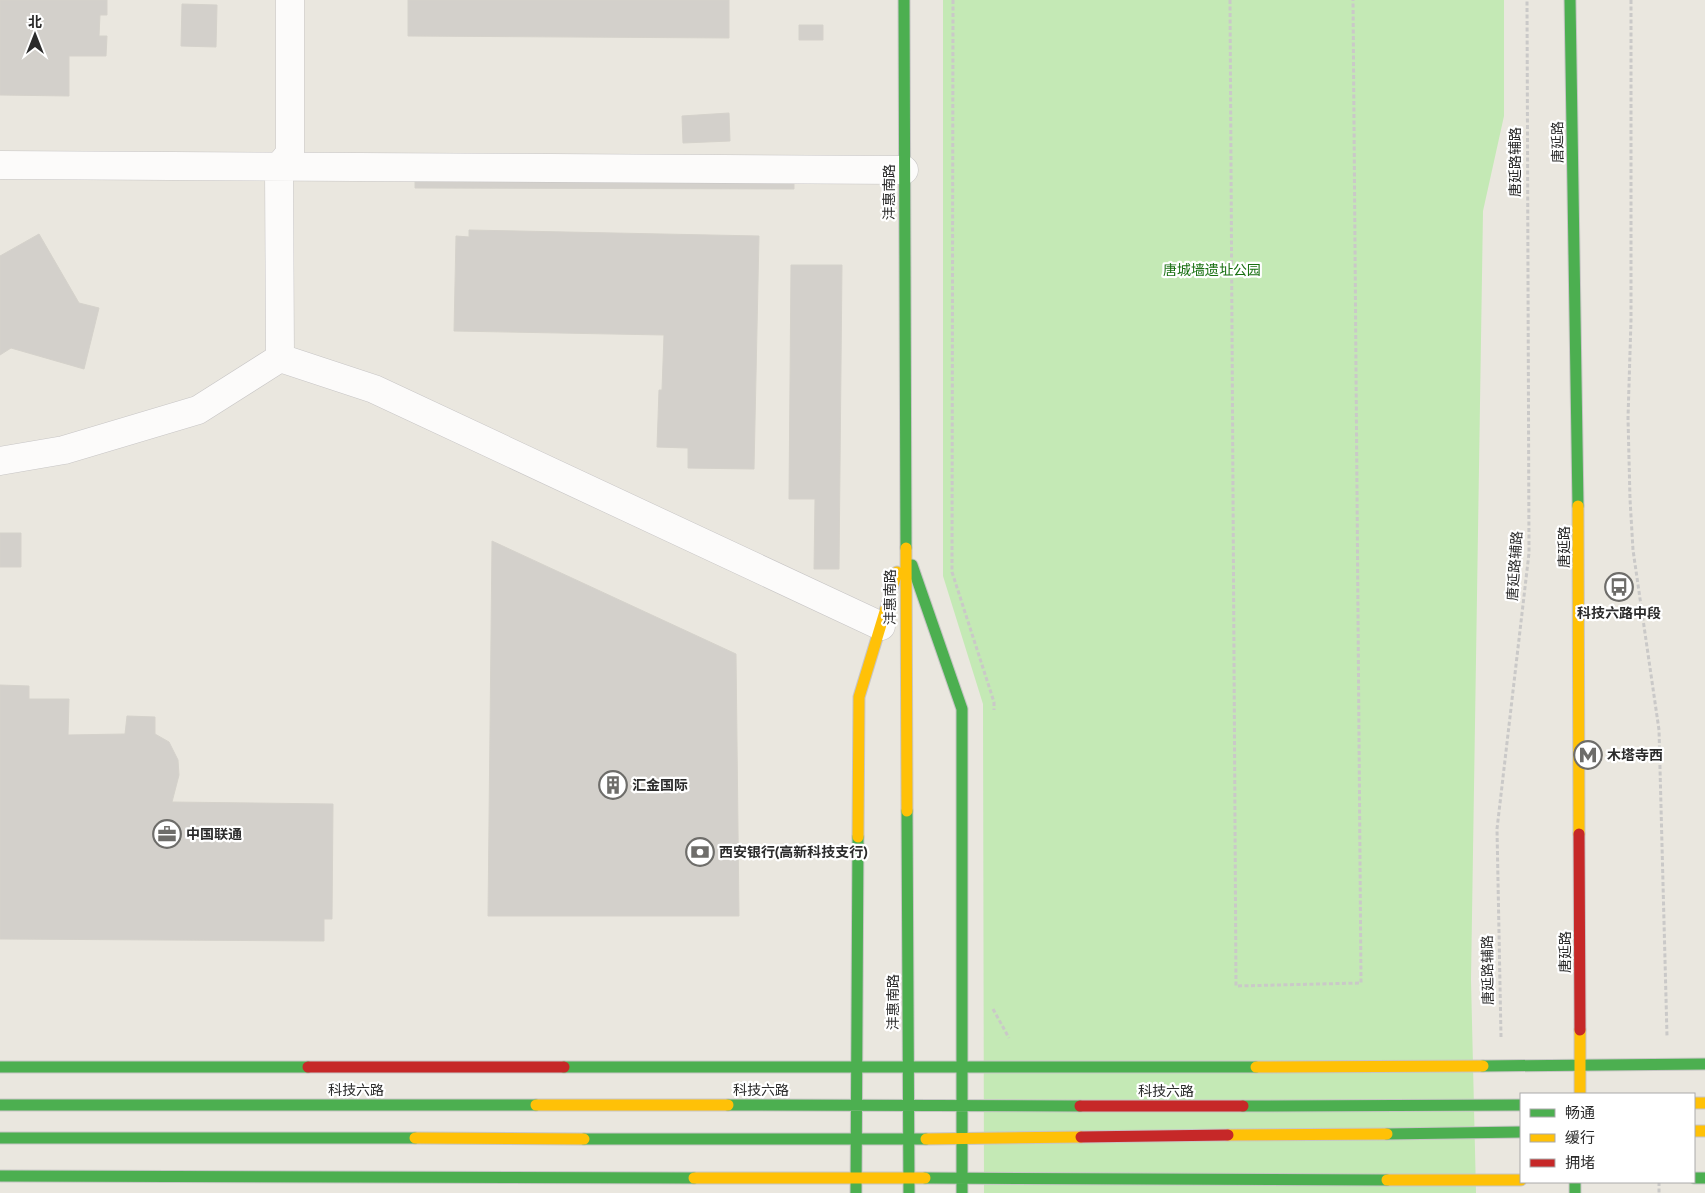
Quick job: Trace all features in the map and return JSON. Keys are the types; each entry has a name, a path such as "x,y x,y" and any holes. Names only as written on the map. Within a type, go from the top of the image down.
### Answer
{"main road":[{"name":"沣惠南路","path":"904,0 909,1193"},
{"name":"唐延路","path":"1570,0 1578,386 1580,1093"},
{"path":"856,1193 855,1066 859,697 905,544"},
{"path":"905,544 962,709 962,1193"},
{"path":"0,1067 962,1067 1705,1064"},
{"name":"科技六路","path":"0,1105 855,1104 962,1107 1520,1104"},
{"path":"0,1138 909,1139 1520,1132"},
{"path":"0,1176 1520,1180"}],"street":[{"path":"280,358 280,167 290,153 290,0"},
{"path":"0,165 904,170"},
{"path":"0,461 64,450 198,410 280,358"},
{"path":"280,358 374,389 881,626"}],"path":[{"path":"953,0 952,572 994,702 994,712"},
{"path":"1230,0 1236,986 1361,983 1353,0"},
{"name":"唐延路辅路","path":"1501,1066 1497,829 1529,553 1527,0"},
{"path":"1631,0 1632,320 1628,418 1630,499 1633,550 1658,730 1667,1065"},
{"path":"993,1000 993,1010 1011,1040"}],"green space":[{"name":"唐城墙遗址公园","path":"943,0 1504,0 1504,116 1483,211 1471,980 1476,1193 984,1193 983,704 943,576"}],"building":[{"path":"0,0 107,0 107,15 100,15 99,36 107,36 106,56 69,56 69,96 0,95"},
{"path":"408,0 729,0 729,38 408,36"},
{"path":"182,4 217,5 216,47 181,46"},
{"path":"799,25 823,25 823,40 799,40"},
{"path":"729,113 730,141 683,143 682,116"},
{"path":"415,166 794,167 794,189 415,188"},
{"path":"469,230 759,236 754,469 688,468 688,448 657,447 659,390 662,390 664,335 454,331 456,236 469,237"},
{"path":"39,234 79,303 99,308 84,369 11,348 0,355 0,256"},
{"path":"791,265 842,265 839,569 814,569 815,499 789,499"},
{"path":"0,533 21,533 21,567 0,567"},
{"name":"汇金国际","path":"492,541 736,654 739,916 488,916"},
{"name":"中国联通","path":"0,685 29,686 29,699 69,699 68,735 125,734 127,716 155,717 155,734 169,742 178,760 179,775 172,802 333,804 332,919 324,919 324,941 0,939"}],"traffic: fast":[{"path":"904,0 906,548"},
{"path":"1570,0 1578,506"},
{"path":"912,565 962,709 962,1193"},
{"path":"907,811 909,1193"},
{"path":"856,1193 858,837"},
{"path":"1483,1066 1705,1064"},
{"path":"0,1067 308,1067"},
{"path":"564,1067 1256,1067"},
{"path":"0,1105 536,1105"},
{"path":"728,1105 1080,1106"},
{"path":"1243,1106 1520,1105"},
{"path":"1387,1134 1520,1132"},
{"path":"0,1138 415,1138"},
{"path":"584,1139 926,1139"},
{"path":"0,1176 694,1178"},
{"path":"925,1178 1387,1180"},
{"path":"1695,1178 1705,1178"},
{"path":"1575,1183 1575,1193"}],"traffic: slow":[{"path":"1578,506 1579,834"},
{"path":"906,548 907,811"},
{"path":"858,837 859,697 897,572"},
{"path":"1580,1030 1580,1093"},
{"path":"1256,1067 1483,1066"},
{"path":"1695,1103 1705,1103"},
{"path":"536,1105 728,1105"},
{"path":"1695,1131 1705,1131"},
{"path":"1228,1135 1387,1134"},
{"path":"926,1139 1081,1137"},
{"path":"415,1138 584,1139"},
{"path":"694,1178 925,1178"},
{"path":"1387,1180 1520,1180"}],"traffic: jam":[{"path":"1579,834 1580,1030"},
{"path":"308,1067 564,1067"},
{"path":"1080,1106 1243,1106"},
{"path":"1081,1137 1228,1135"}],"place":[{"name":"科技六路中段","path":"1619,587"},
{"name":"木塔寺西","path":"1588,755"},
{"name":"汇金国际","path":"613,785"},
{"name":"中国联通","path":"167,834"},
{"name":"西安银行(高新科技支行)","path":"700,852"}]}
